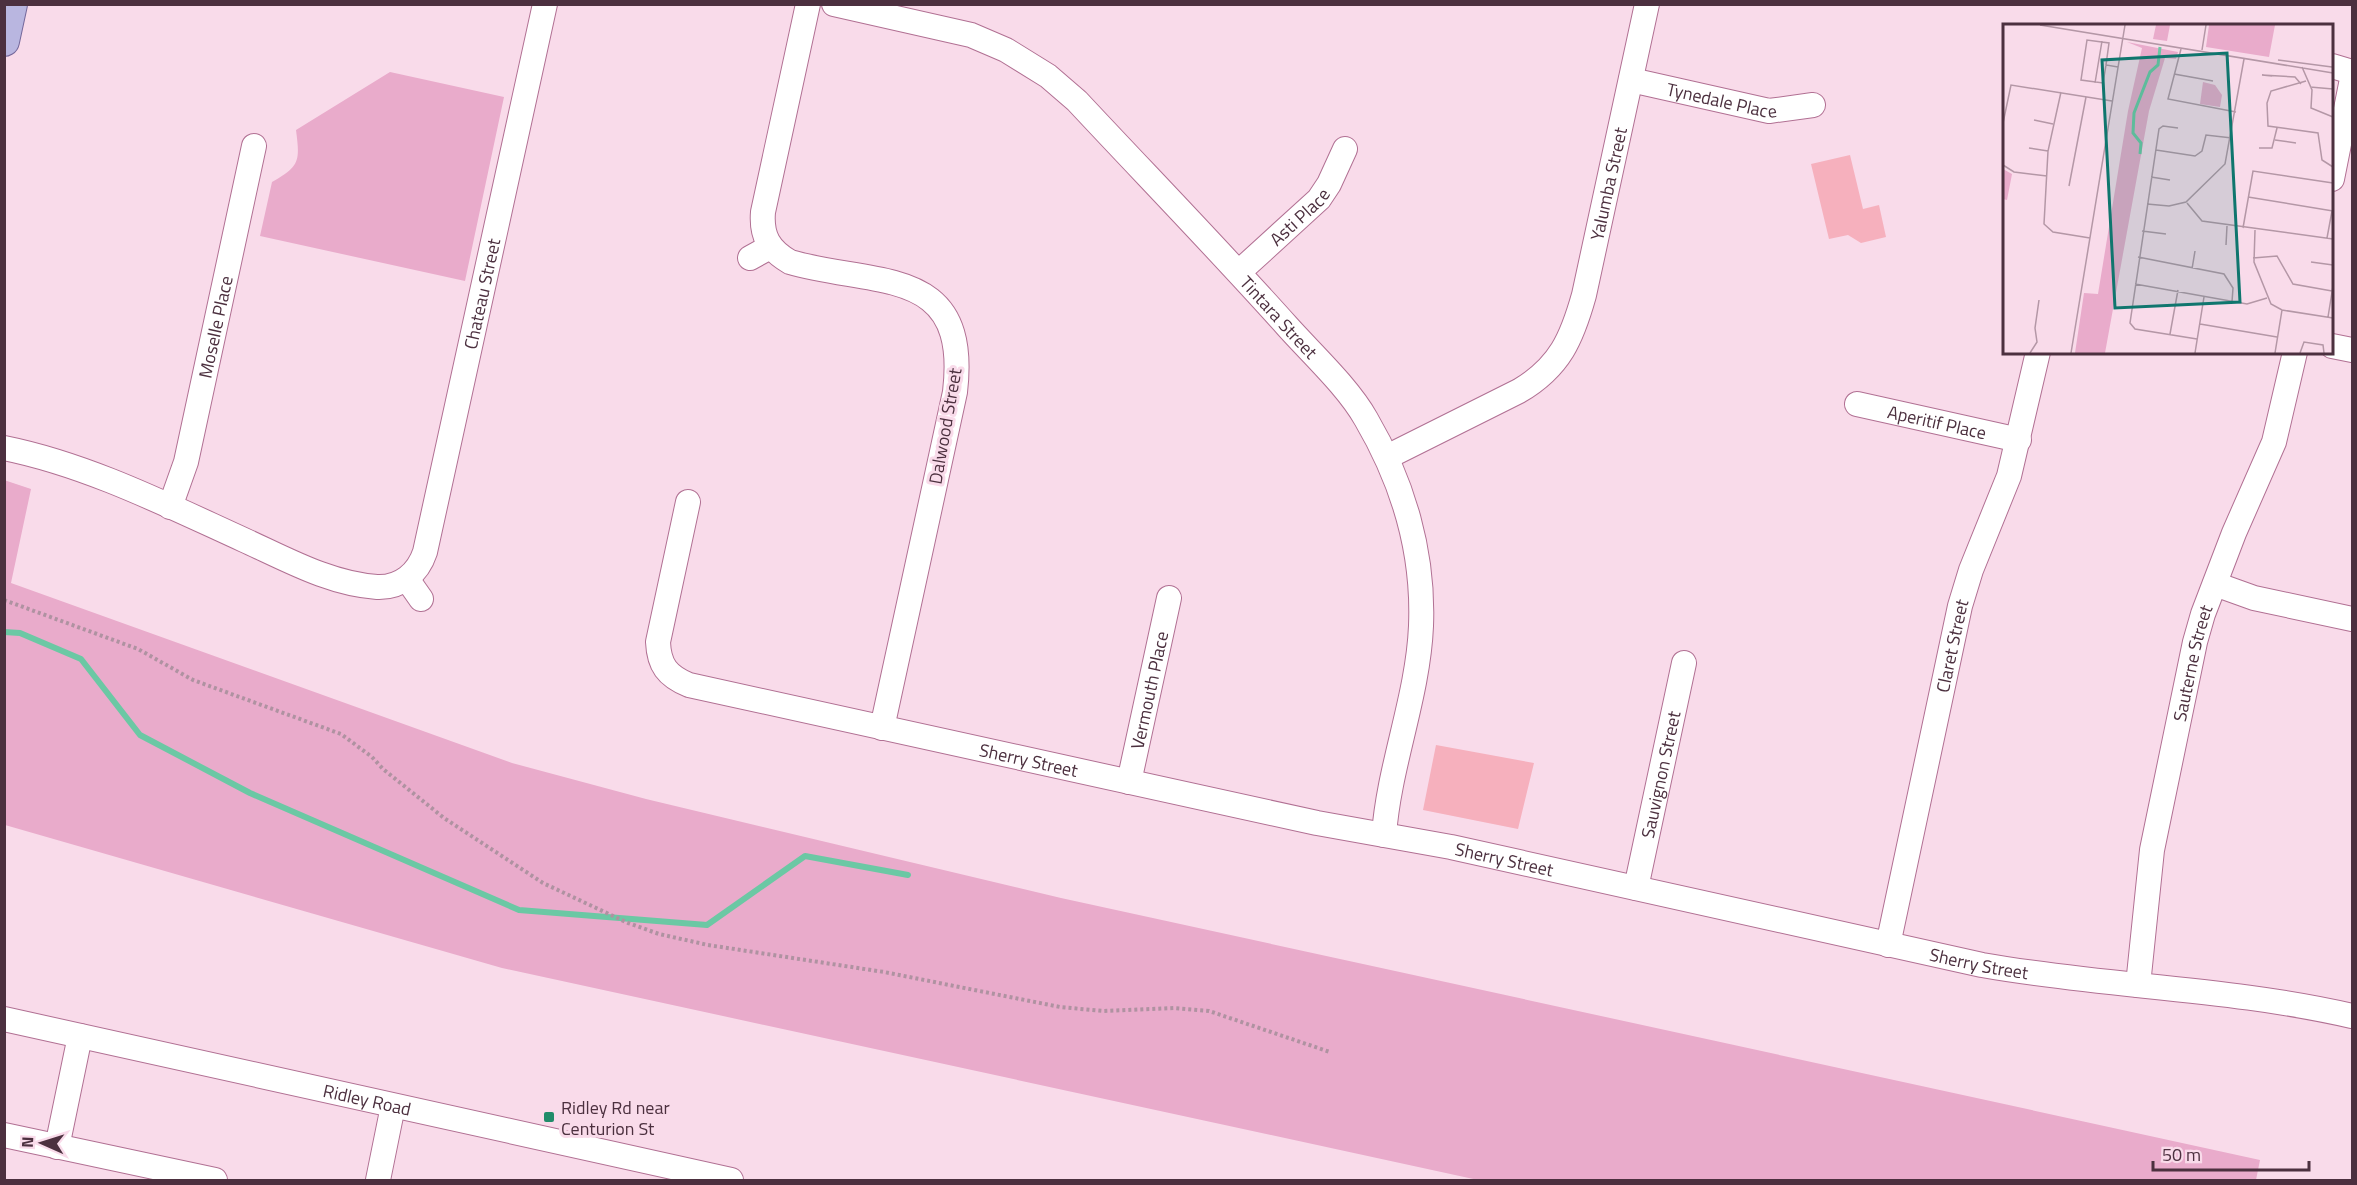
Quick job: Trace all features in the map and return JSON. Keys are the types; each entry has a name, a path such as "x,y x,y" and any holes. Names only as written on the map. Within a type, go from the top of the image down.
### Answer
{"main road":[{"path":"4,41 12,4"}],"street":[{"name":"Chateau Street","path":"407,579 421,562 425,552 545,4"},
{"name":"Dalwood Street","path":"808,4 763,212 764,236 760,252 778,255 796,264 915,289 938,307 954,335 957,351 955,392 882,728"},
{"name":"Tintara Street","path":"834,4 971,35 1006,50 1048,76 1077,101 1239,272 1365,416 1387,457 1403,499 1416,544 1421,626 1417,662 1387,803 1384,835"},
{"name":"Yalumba Street","path":"1387,457 1520,391 1566,363 1584,295 1647,4"},
{"path":"2333,67 2352,72"},
{"path":"2333,169 2352,79"},
{"name":"Tynedale Place","path":"1631,80 1769,111 1813,105"},
{"name":"Moselle Place","path":"170,507 186,462 254,146"},
{"name":"Asti Place","path":"1239,272 1318,199 1329,184 1345,149"},
{"path":"2333,345 2352,350"},
{"name":"Claret Street","path":"1888,945 1960,606 1971,570 2009,477 2038,354"},
{"name":"Sauterne Street","path":"2138,985 2152,850 2160,802 2195,642 2234,533 2274,442 2295,354"},
{"name":"Aperitif Place","path":"1857,404 2019,441"},
{"path":"4,448 56,461 170,507 328,576 378,587 407,579 421,599"},
{"name":"Sherry Street","path":"688,502 660,627 655,673 669,675 689,685 1317,823 1451,847 1888,945 2039,975 2262,999 2305,1005 2352,1016"},
{"path":"2215,584 2254,598 2352,619"},
{"name":"Vermouth Place","path":"1129,782 1169,598"},
{"name":"Sauvignon Street","path":"1636,888 1684,663"},
{"name":"Ridley Road","path":"4,1019 731,1180"},
{"path":"57,1146 80,1036"},
{"path":"378,1180 393,1106"},
{"path":"4,1135 215,1180"}],"path":[{"path":"4,600 138,650 193,680 341,734 444,818 543,883 628,923 659,934 708,945 884,972 1060,1007 1103,1011 1174,1008 1209,1011 1330,1052"}],"shaded area":[{"path":"390,72 504,97 465,281 260,236 272,182 293,167 296,162 298,149 296,130"},
{"path":"4,480 31,489 11,583 512,763 646,799 1061,898 2260,1160 2256,1180 1478,1180 502,968 5,825"}],"building":[{"path":"1850,155 1863,209 1879,205 1886,237 1861,243 1848,235 1829,239 1811,164"},
{"path":"1436,745 1534,763 1518,829 1423,810"}],"waterway":[{"path":"4,632 20,633 81,659 140,735 250,793 519,910 707,925 805,856 908,875"}],"place":[{"name":"Ridley Rd near Centurion St","path":"549,1117"}]}
